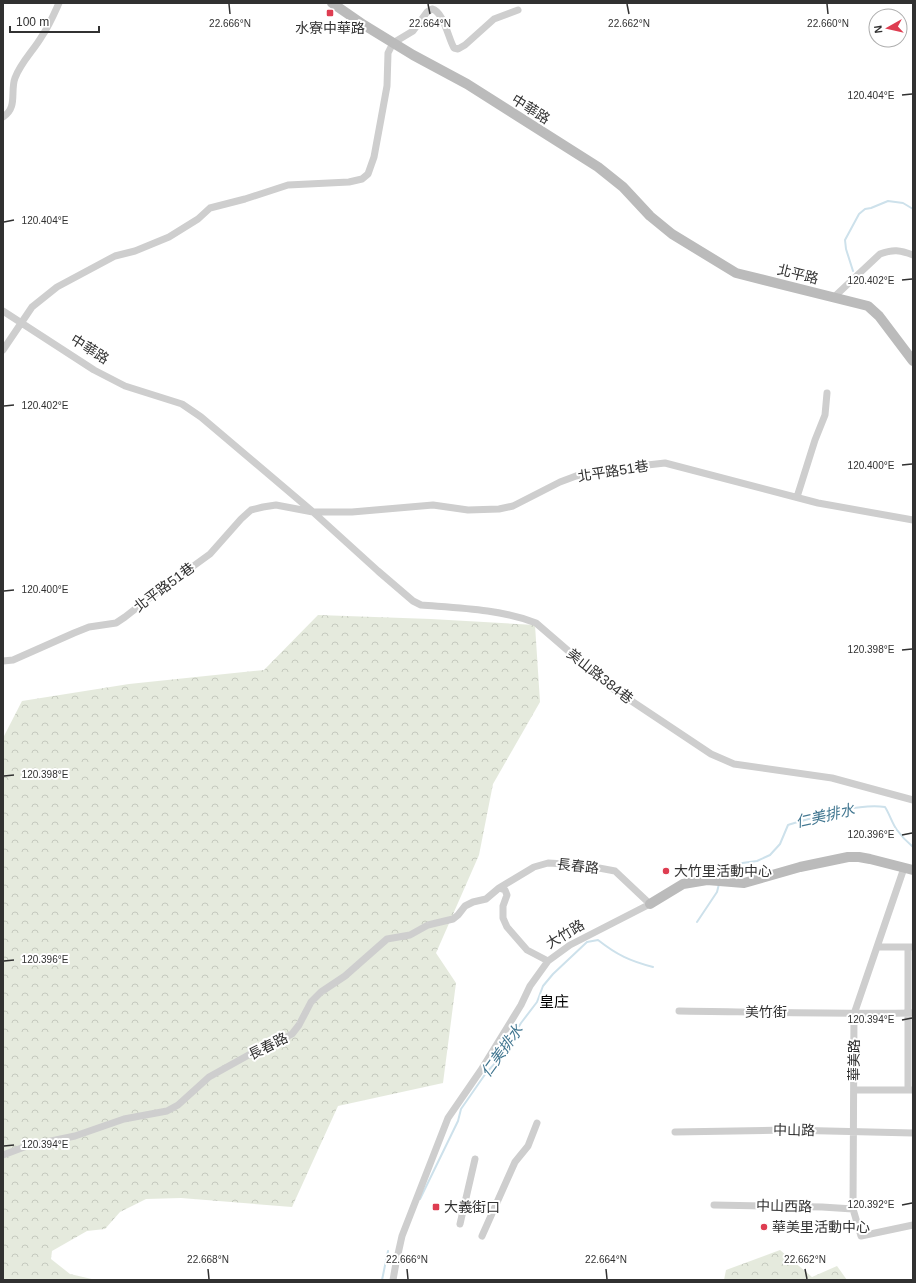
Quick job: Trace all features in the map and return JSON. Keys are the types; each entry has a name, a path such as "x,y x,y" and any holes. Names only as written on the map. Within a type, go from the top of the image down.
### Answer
{"street":[{"path":"3,117 10,110 13,102 12,92 15,78 43,36 59,3"},
{"name":"中華路","path":"332,3 393,43 467,84 598,167 623,187 650,216 672,234 703,254"},
{"path":"3,350 32,307 57,287 115,256 135,251 169,237 198,220 210,208 245,199 288,185 349,182 362,179 368,174 374,157 387,86 388,53 393,43 414,30 427,12 432,9 436,10 442,19 450,41 454,48 458,49 465,45 494,19 518,10"},
{"path":"833,298 880,254 889,250 896,250 913,255"},
{"name":"北平路","path":"703,254 736,273 868,306 879,316 913,361"},
{"name":"中華路","path":"3,311 94,370 125,386 182,404 201,416 314,512"},
{"path":"797,497 815,440 825,415 827,393"},
{"name":"北平路51巷","path":"3,661 13,660 89,627 116,622 125,617 148,598 210,554 251,510 276,505 314,512 352,512 433,505 468,510 499,509 513,506 560,482 576,476 602,470 665,464 797,497 913,520"},
{"name":"美山路384巷","path":"314,512 378,571 414,601 421,605 495,612 536,622 609,686 711,754 734,764 832,778 913,800"},
{"name":"大竹路","path":"393,1280 402,1236 448,1118 478,1074 521,1005 530,986 548,961 570,945 650,904 683,884 707,880 744,883 800,867 848,857 859,857 909,869"},
{"name":"長春路","path":"3,1155 27,1146 75,1136 124,1119 167,1111 178,1105 209,1077 254,1052 268,1047 292,1034 299,1025 311,1002 321,992 345,976 387,939 410,935 428,925 453,919 466,906 473,902 486,899 500,888 534,867 548,863 583,865 615,871 650,904"},
{"name":"華美路","path":"909,869 878,947 854,1014 853,1209 861,1236 913,1225"},
{"path":"500,888 505,890 507,896 503,906 503,918 507,927 527,950 548,961"},
{"path":"854,1090 910,1090 910,948 878,947"},
{"name":"美竹街","path":"678,1011 827,1012 854,1014 910,1013"},
{"path":"482,1236 515,1162 528,1146 537,1123"},
{"name":"中山路","path":"675,1132 786,1130 913,1133"},
{"path":"460,1224 475,1159"},
{"name":"中山西路","path":"714,1205 853,1209"}],"green space":[{"path":"318,615 431,619 535,625 540,702 493,784 479,855 436,953 456,983 443,1083 338,1106 292,1207 181,1198 146,1199 120,1212 105,1229 87,1231 52,1251 51,1259 70,1274 96,1280 3,1280 3,738 22,701 129,684 264,670"},
{"path":"780,1250 812,1277 837,1266 847,1280 724,1280 726,1270"}],"waterway":[{"path":"853,271 846,249 845,240 859,214 865,209 888,201 903,203 913,209"},
{"name":"仁美排水","path":"721,878 722,873 735,864 757,861 770,855 780,844 788,825 849,809 874,806 885,807 897,830 913,847"},
{"name":"仁美排水","path":"697,922 717,892 719,884"},
{"name":"仁美排水","path":"420,1199 458,1121 461,1109 486,1073 499,1059 521,1023 537,1002 543,986 553,974 587,942 598,940 611,950 624,957 653,967"},
{"name":"仁美排水","path":"382,1280 388,1251"}],"place":[{"name":"水寮中華路","path":"330,13"},
{"name":"大竹里活動中心","path":"666,871"},
{"name":"大義街口","path":"436,1207"},
{"name":"華美里活動中心","path":"764,1227"}],"district":[{"name":"皇庄","path":"554,1002"}]}
